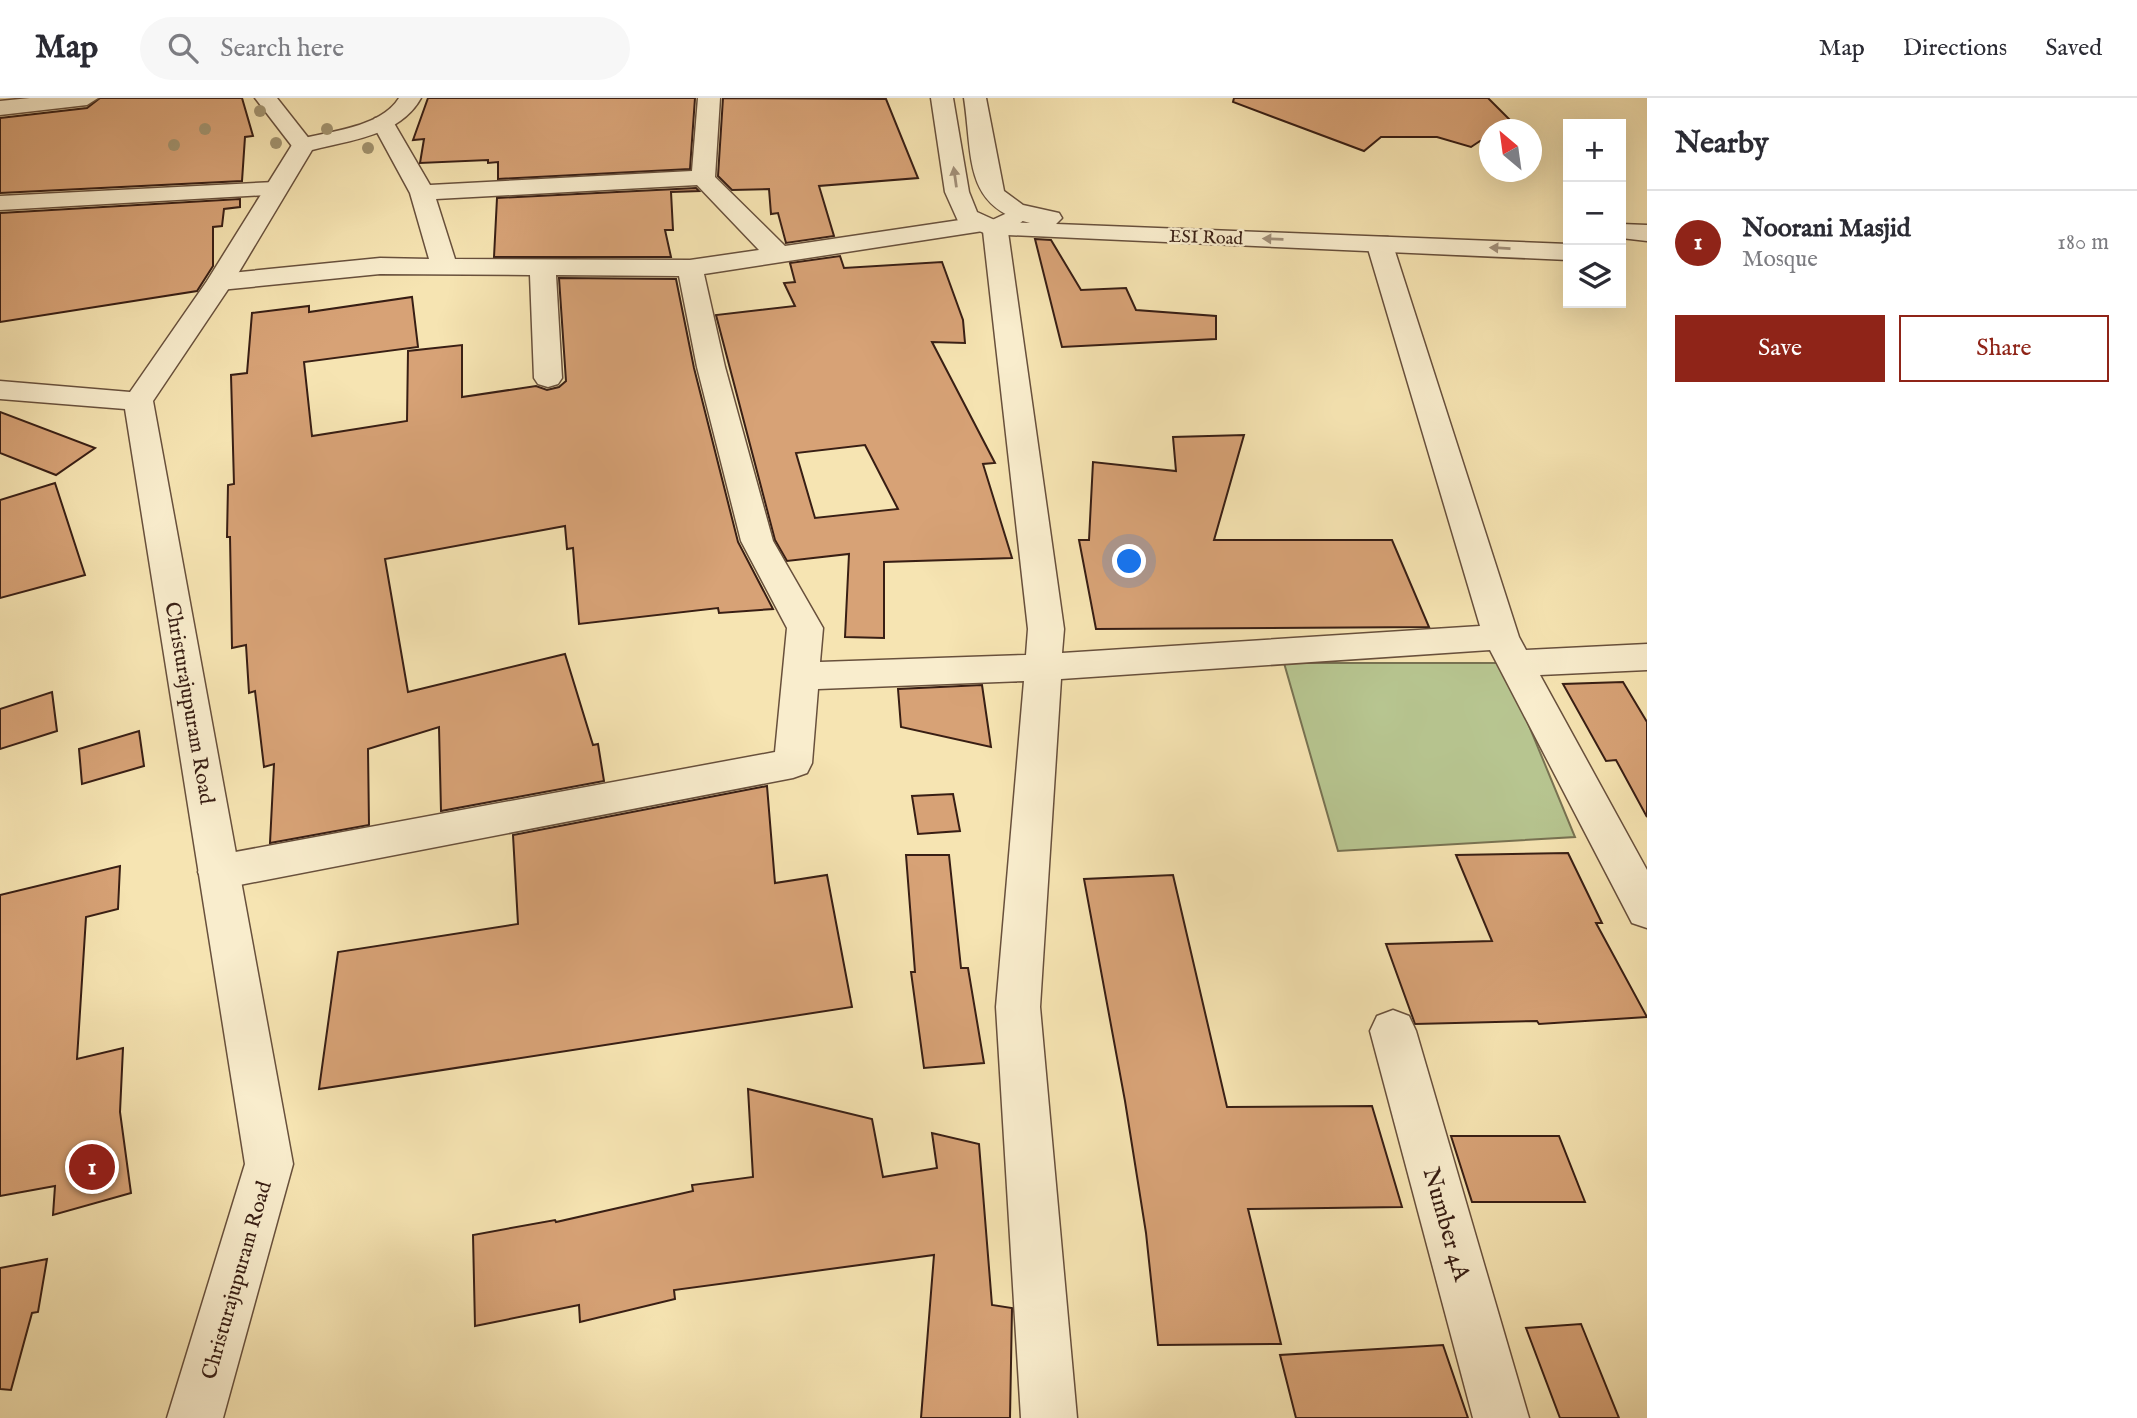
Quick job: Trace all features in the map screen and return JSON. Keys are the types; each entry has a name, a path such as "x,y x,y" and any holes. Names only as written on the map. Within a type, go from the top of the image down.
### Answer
{"street":[{"path":"0,108 87,98"},
{"path":"265,98 303,145"},
{"path":"0,390 138,401 220,282 303,145 383,123 400,113 410,98"},
{"path":"703,178 709,98"},
{"path":"942,98 957,192 967,216 998,222"},
{"path":"975,98 989,186 1004,206 998,222 1046,629 1018,1007 1049,1418"},
{"path":"383,123 422,193 444,265"},
{"path":"422,193 703,178 780,256"},
{"path":"0,203 275,189"},
{"name":"ESI Road","path":"998,222 1313,218"},
{"path":"220,282 380,266 690,268 998,222"},
{"name":"ESI Road","path":"998,222 1376,227 1563,251"},
{"path":"1376,227 1507,650 1646,905"},
{"path":"1626,231 1647,233"},
{"path":"1626,255 1647,256"},
{"path":"219,872 793,763 805,628 757,541 710,367 690,268"},
{"path":"543,269 548,378"},
{"name":"Christurajupuram Road","path":"138,401 269,1164 195,1418"},
{"path":"800,676 1507,650 1647,657"},
{"name":"Number 4A","path":"1393,1031 1501,1418"}],"green space":[{"path":"1284,663 1503,663 1575,837 1338,851"}],"building":[{"path":"100,98 242,98 253,136 245,137 242,181 0,193 0,118 87,108"},
{"path":"428,98 695,98 690,169 498,179 498,162 488,163 488,160 420,163 424,139 413,140"},
{"path":"723,98 886,99 918,178 819,186 834,236 786,243 778,213 771,214 769,189 732,190 718,176"},
{"path":"1234,98 1488,98 1509,119 1479,119 1479,142 1471,147 1437,137 1381,137 1364,151 1233,102"},
{"path":"696,188 699,191 671,192 673,230 665,230 671,257 494,257 497,198"},
{"path":"240,199 240,207 224,209 222,226 213,227 213,266 197,291 0,322 0,213"},
{"path":"1035,239 1051,240 1081,290 1126,288 1136,310 1216,316 1216,339 1062,347"},
{"path":"840,256 844,268 942,262 963,320 965,343 932,342 995,463 983,464 1012,558 884,562 884,638 845,637 849,554 787,561 775,540 716,315 795,306 784,283 795,282 790,263","holes":["865,445 898,509 815,518 796,453"]},
{"path":"559,278 676,279 694,368 738,542 773,609 719,613 718,608 579,624 573,548 567,549 565,526 385,559 408,692 565,654 593,745 598,744 604,781 441,811 439,727 368,749 369,825 270,843 274,764 264,767 255,691 249,693 246,645 232,648 230,537 227,537 228,485 234,484 231,375 247,373 252,313 309,306 309,312 412,297 418,347 304,362 312,436 407,421 408,351 462,345 462,397 536,386 547,390 559,387 566,381"},
{"path":"0,412 95,448 56,475 0,453"},
{"path":"1244,435 1214,540 1392,540 1429,627 1096,629 1079,540 1089,540 1093,462 1176,471 1173,437"},
{"path":"55,483 85,575 0,598 0,500"},
{"path":"1623,682 1647,722 1647,817 1616,760 1606,761 1563,684"},
{"path":"982,685 991,747 901,727 898,689"},
{"path":"52,692 57,731 0,749 0,709"},
{"path":"139,731 144,766 82,784 79,749"},
{"path":"767,786 775,883 827,875 852,1007 319,1089 338,952 518,924 513,835"},
{"path":"953,794 960,831 918,834 912,796"},
{"path":"1568,853 1602,923 1596,923 1647,1017 1539,1024 1537,1021 1415,1024 1386,944 1492,941 1456,855"},
{"path":"906,855 949,855 961,968 968,968 984,1063 924,1068 911,972 915,972"},
{"path":"120,866 118,909 86,917 77,1059 123,1048 120,1112 131,1193 53,1215 55,1186 0,1196 0,895"},
{"path":"1173,875 1227,1107 1372,1106 1402,1207 1248,1209 1281,1344 1158,1345 1146,1233 1084,879"},
{"path":"748,1089 872,1119 883,1177 937,1168 932,1133 979,1144 992,1305 1012,1308 1010,1418 921,1418 934,1255 674,1290 675,1299 580,1322 579,1305 475,1326 473,1235 555,1220 556,1222 693,1191 692,1185 753,1177"},
{"path":"1451,1136 1559,1136 1585,1202 1472,1202"},
{"path":"47,1259 38,1312 32,1313 11,1390 0,1389 0,1268"},
{"path":"1581,1324 1619,1418 1560,1418 1526,1328"},
{"path":"1443,1345 1468,1418 1296,1418 1280,1355"}],"place":[{"name":"Noorani Masjid","path":"92,1167"}]}
